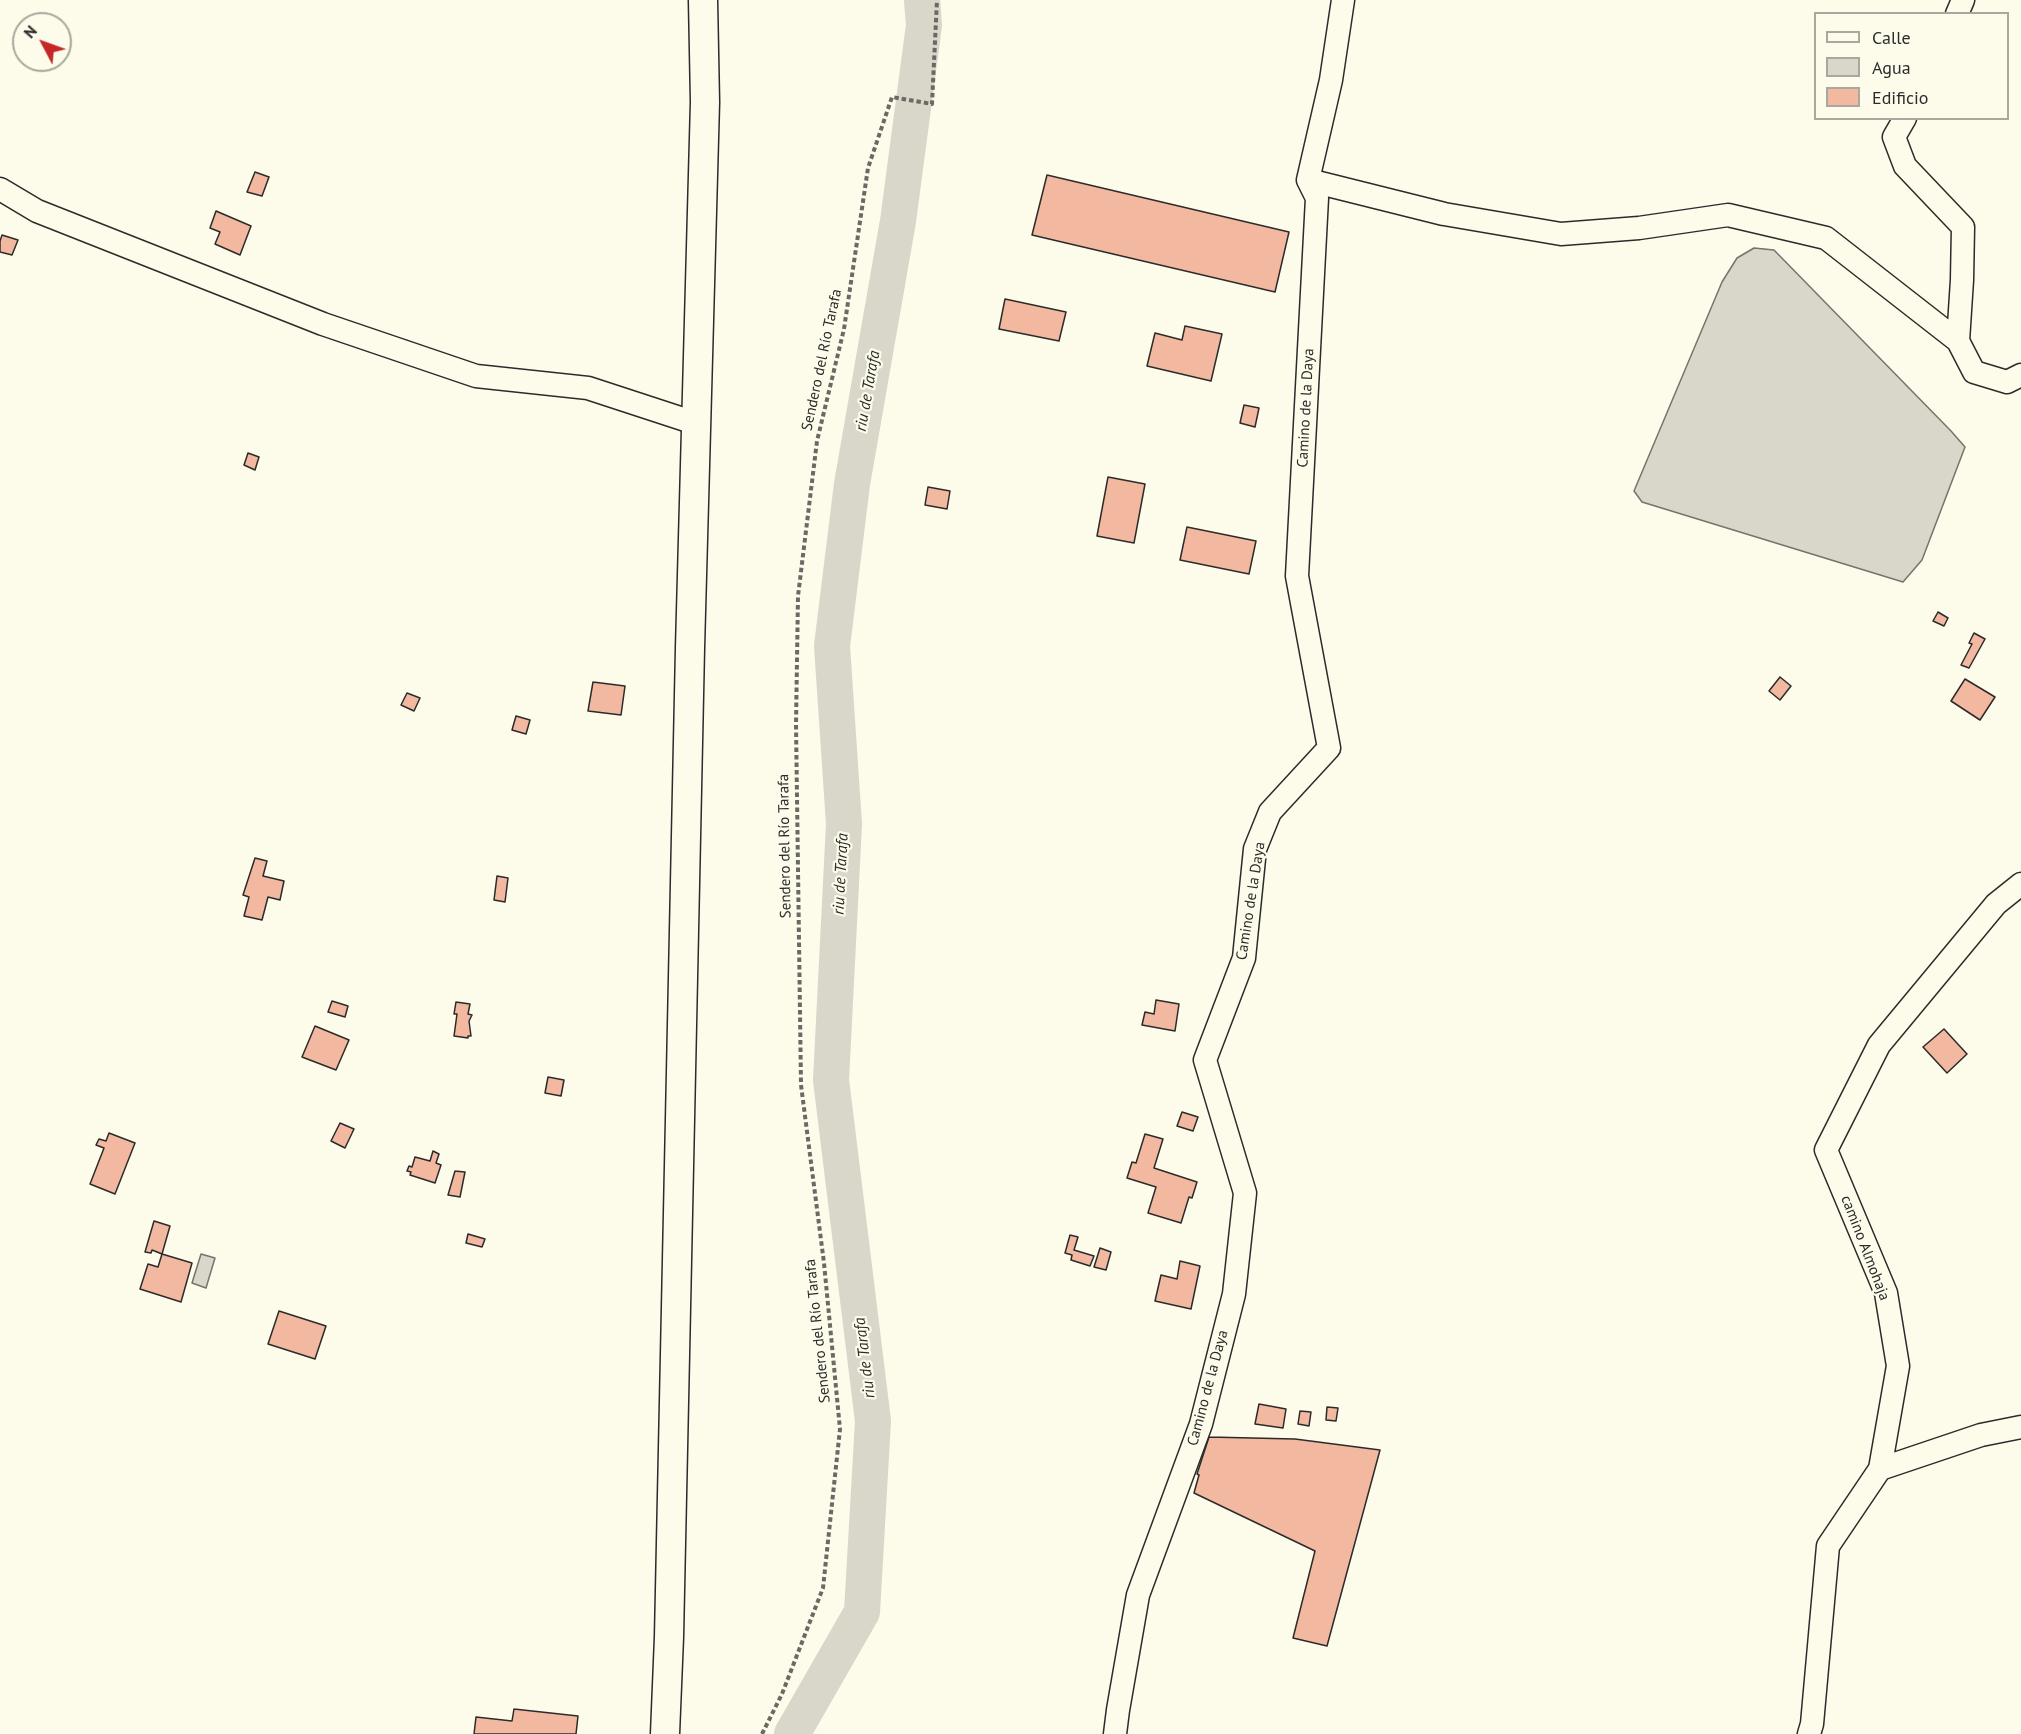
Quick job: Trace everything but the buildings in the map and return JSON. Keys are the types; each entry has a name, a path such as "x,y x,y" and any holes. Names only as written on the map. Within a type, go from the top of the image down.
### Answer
{"main road":[{"path":"665,1734 705,102 703,0"}],"street":[{"name":"Camino de la Daya","path":"1115,1734 1138,1595 1201,1424 1234,1294 1245,1193 1205,1060 1244,958 1256,849 1266,821 1270,812 1329,748 1297,576 1317,198 1308,180 1331,80 1343,0"},
{"path":"1904,120 1894,137 1905,166 1963,227 1958,341"},
{"path":"1308,180 1444,214 1562,234 1639,228 1728,215 1826,238 1958,341 1974,372 2007,382 2021,375"},
{"path":"0,189 37,211 323,324 476,376 588,388 696,423"},
{"name":"camino Almohaja","path":"1809,1734 1812,1724 1828,1546 1880,1469 1898,1366 1886,1293 1826,1150 1879,1045 1996,904 2021,884"},
{"path":"1880,1469 1981,1435 2021,1427"}],"path":[{"name":"Sendero del Río Tarafa","path":"762,1734 782,1694 823,1588 840,1429 824,1263 801,1085 796,736 798,596 818,441 844,329 868,168 892,97 932,104 937,0"}],"water":[{"path":"1754,248 1774,250 1965,447 1922,560 1903,582 1642,502 1634,491 1722,282 1737,258"},
{"path":"201,1254 215,1258 206,1288 192,1283"}],"waterway":[{"name":"riu de Tarafa","path":"792,1734 862,1612 873,1421 831,1080 844,824 832,646 852,484 898,221 924,25 922,0"}]}
